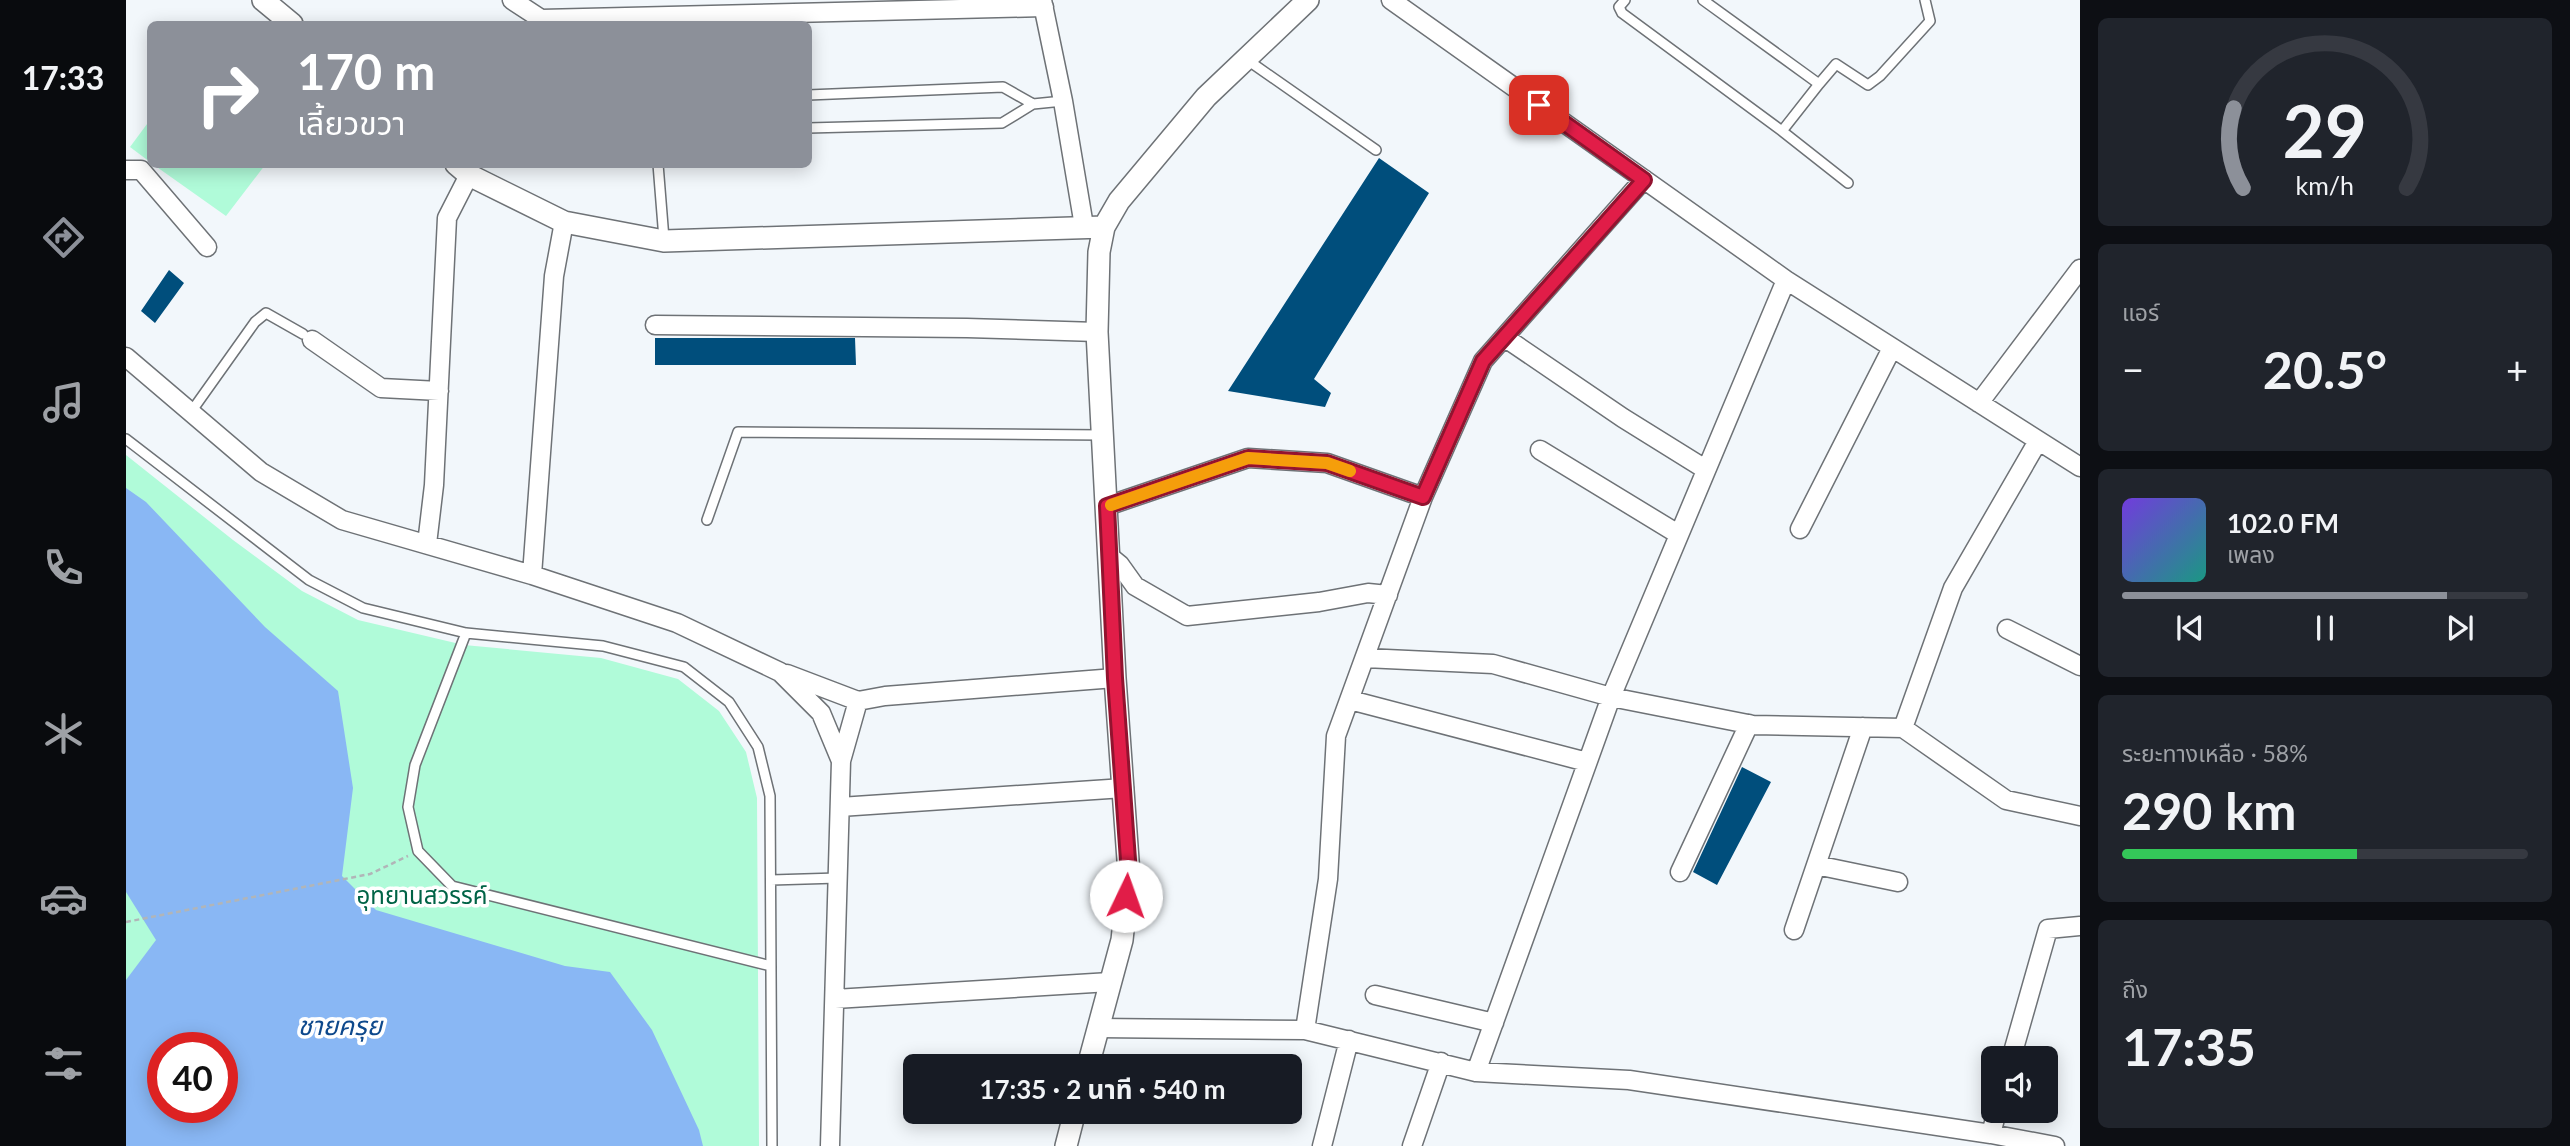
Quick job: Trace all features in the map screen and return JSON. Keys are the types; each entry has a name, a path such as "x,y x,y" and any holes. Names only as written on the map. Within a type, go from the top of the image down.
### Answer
{"street":[{"path":"263,0 288,21"},
{"path":"512,0 541,19 1043,3 1099,252 1097,332 1115,678 1129,874 1122,940 1091,1054"},
{"path":"427,544 434,485 447,218 463,170 564,222 664,241 1094,226 1119,201 1206,97 1308,0"},
{"path":"1391,0 1786,280 2080,467"},
{"path":"126,170 141,170 207,247"},
{"path":"1305,1030 1328,879 1336,736 1423,497 1483,361 1644,180"},
{"path":"532,575 554,276 564,222"},
{"path":"1979,403 2080,269"},
{"path":"1476,1072 1611,697 1786,280"},
{"path":"655,326 967,328 1097,332"},
{"path":"308,337 381,388 439,391"},
{"path":"1504,337 1623,418 1705,469"},
{"path":"1800,529 1892,348"},
{"path":"126,357 261,472 342,520 532,575 677,623 780,672 858,701 885,696 1115,678"},
{"path":"1903,728 1953,588 2038,440"},
{"path":"1541,450 1678,534"},
{"path":"1107,506 1248,458 1327,463 1423,497"},
{"path":"1109,556 1120,565 1135,586 1187,616 1319,602 1368,593 1388,595"},
{"path":"2007,629 2080,666"},
{"path":"1365,658 1493,664 1611,697 1749,724 1903,728 2006,800 2080,816"},
{"path":"780,672 821,713 841,761"},
{"path":"1350,700 1587,762"},
{"path":"830,1146 841,761 858,701"},
{"path":"1680,872 1749,724"},
{"path":"1794,930 1863,727"},
{"path":"840,807 1124,788"},
{"path":"1816,865 1898,882"},
{"path":"2015,1046 2048,929 2080,926"},
{"path":"835,999 1110,982"},
{"path":"1375,995 1494,1023"},
{"path":"1098,1028 1224,1027 1305,1030 1476,1072 1629,1080 2056,1146"},
{"path":"1322,1146 1349,1040"},
{"path":"1412,1146 1441,1062"},
{"path":"1991,1134 1994,1123"},
{"path":"1066,1146 1072,1124"}],"lane":[{"path":"1625,0 1619,7 1622,13 1848,183"},
{"path":"1703,0 1819,84"},
{"path":"1782,131 1836,64 1868,85 1872,84 1930,21 1925,0"},
{"path":"1246,59 1376,150"},
{"path":"812,95 1003,88 1033,104"},
{"path":"812,128 1002,123 1033,104 1063,101"},
{"path":"658,168 664,241"},
{"path":"191,412 255,323 266,313 308,337"},
{"path":"707,520 738,432 1102,435"},
{"path":"126,439 309,580 363,608 466,633 604,646 684,667 729,702 758,747 770,796 772,1146"},
{"path":"466,633 415,765 408,807 418,851 452,886 771,966"},
{"path":"771,880 838,878"}],"path":[{"path":"126,922 370,874 418,851"}],"green space":[{"path":"147,124 147,160 130,147"},
{"path":"158,168 263,168 226,216"},
{"name":"อุทยานสวรรค์","path":"126,455 302,591 358,620 464,645 601,658 678,679 719,711 746,752 757,798 759,1146 126,1146"}],"water":[{"name":"ชายครุย","path":"126,488 146,502 265,627 338,691 353,788 342,876 376,910 565,966 610,972 652,1030 699,1130 703,1146 126,1146 126,980 156,940 126,892"}],"building":[{"path":"1379,158 1429,193 1314,379 1331,393 1325,407 1228,391"},
{"path":"169,270 184,283 155,323 141,311"},
{"path":"655,338 855,338 856,365 655,365"},
{"path":"1742,767 1771,782 1717,885 1693,872"}],"slow traffic":[{"path":"1111,505 1248,458 1327,463 1350,471"}],"route":[{"path":"1126,896 1129,874 1115,678 1107,506 1248,458 1327,463 1423,497 1483,361 1644,180 1539,105"}]}
